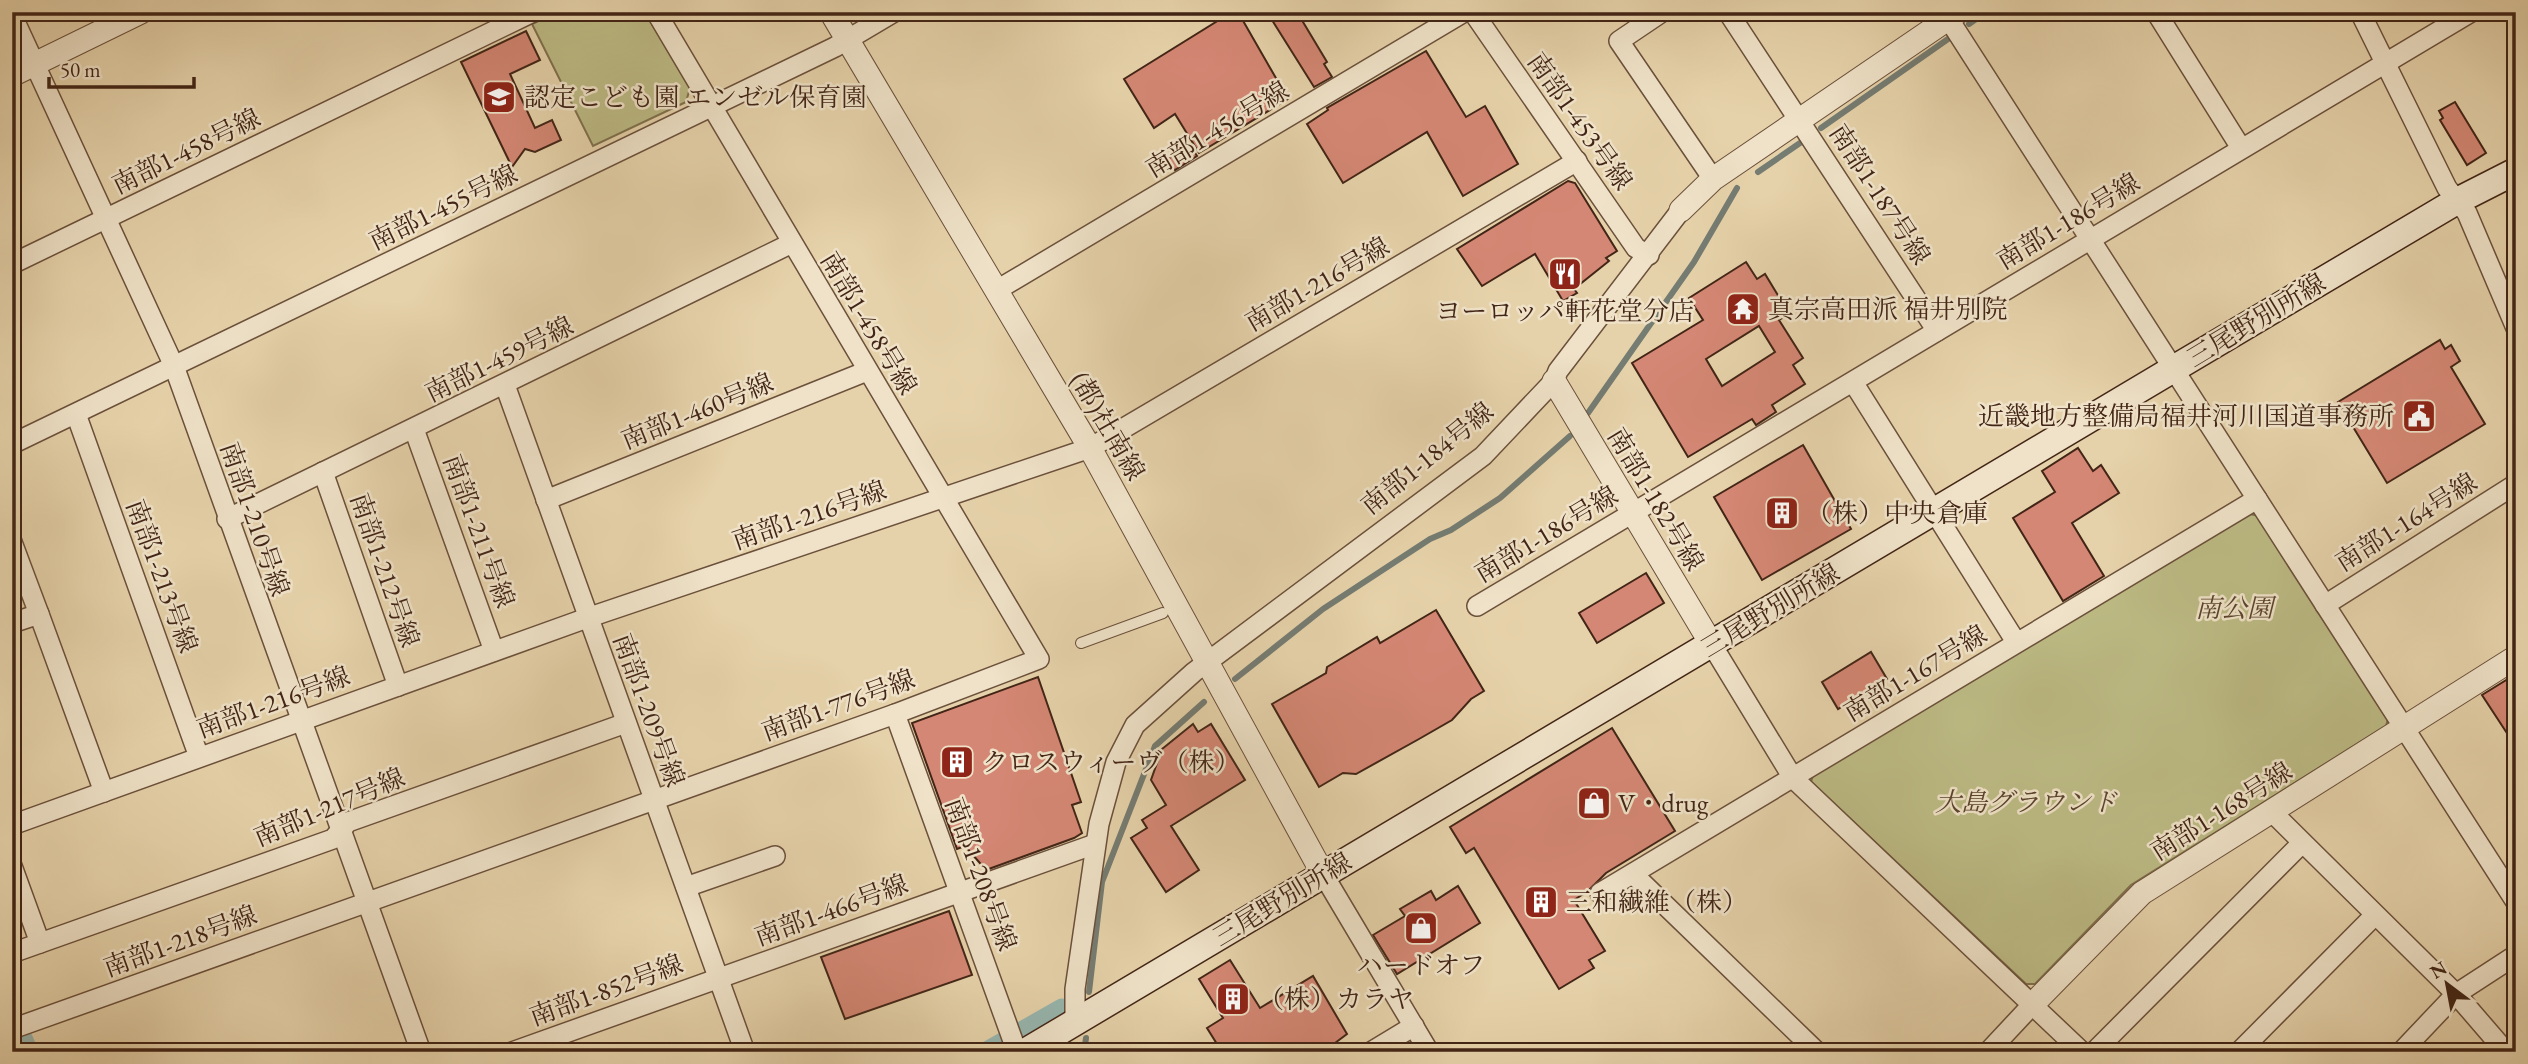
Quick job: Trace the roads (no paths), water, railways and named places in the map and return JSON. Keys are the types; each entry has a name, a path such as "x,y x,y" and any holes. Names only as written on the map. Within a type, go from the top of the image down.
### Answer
{"main road":[{"name":"三尾野別所線","path":"1025,1052 2455,202 2516,172"}],"street":[{"path":"12,75 141,12"},
{"name":"南部1-458号線","path":"12,264 533,12"},
{"name":"南部1-458号線","path":"656,12 1039,659"},
{"name":"(都)社南線","path":"831,12 1090,448 1323,874"},
{"name":"南部1-455号線","path":"12,444 847,41 894,12"},
{"name":"南部1-456号線","path":"996,290 1464,12"},
{"name":"南部1-453号線","path":"1473,12 1636,248 1649,255"},
{"path":"1662,12 1619,41 1713,180"},
{"name":"南部1-187号線","path":"1728,12 1937,331"},
{"path":"2155,12 2241,148"},
{"path":"2360,12 2455,202 2467,213 2516,328"},
{"name":"南部1-186号線","path":"1477,606 2471,12"},
{"name":"南部1-210号線","path":"12,15 174,366 299,720 421,1052"},
{"path":"1953,15 2091,238 2516,902"},
{"name":"南部1-184号線","path":"1075,1023 1075,989 1095,844 1116,762 1135,725 1206,663 1482,456 1554,381 1558,371 1681,210 1713,180 1953,15"},
{"name":"南部1-216号線","path":"12,825 587,618 1090,448 1577,161"},
{"name":"南部1-459号線","path":"227,519 792,243"},
{"name":"南部1-460号線","path":"546,500 867,371"},
{"name":"南部1-182号線","path":"1554,381 1712,645"},
{"path":"1853,382 2016,642"},
{"name":"南部1-209号線","path":"505,385 745,1052"},
{"name":"南部1-213号線","path":"76,414 199,757"},
{"name":"南部1-211号線","path":"414,429 494,651"},
{"name":"南部1-212号線","path":"323,472 398,686"},
{"name":"南部1-164号線","path":"2325,605 2516,484"},
{"name":"南部1-167号線","path":"1600,893 2257,499"},
{"path":"12,542 104,792"},
{"path":"12,623 39,614"},
{"path":"1712,645 1793,778 2082,1052"},
{"name":"南部1-168号線","path":"1988,1052 2142,893 2516,657"},
{"name":"南部1-776号線","path":"366,903 1039,659"},
{"name":"南部1-208号線","path":"895,713 1017,1052"},
{"name":"南部1-217号線","path":"12,953 333,839 348,822 626,723"},
{"path":"2272,813 2456,994 2506,1052"},
{"path":"2094,1052 2302,843"},
{"name":"南部1-466号線","path":"719,978 1095,844"},
{"path":"686,887 775,856"},
{"path":"12,866 40,943"},
{"path":"1323,874 1429,1052"},
{"path":"1633,874 1817,1052"},
{"name":"南部1-218号線","path":"12,1029 366,903"},
{"path":"2239,1052 2374,916"},
{"path":"2401,1052 2456,994 2516,954"},
{"name":"南部1-852号線","path":"512,1052 719,978"},
{"path":"1371,1052 1414,1026"}],"lane":[{"path":"1081,643 1163,613"}],"waterway":[{"path":"1969,24 1986,12"},
{"path":"1821,128 1948,39"},
{"path":"1758,172 1800,143"},
{"path":"1588,413 1694,262 1737,188"},
{"path":"1235,679 1323,609 1430,539 1451,530 1500,498 1570,436"},
{"path":"1089,992 1102,882 1155,746 1204,702"},
{"path":"1020,1033 1062,1009"},
{"path":"21,1036 28,1052"},
{"path":"1084,1052 1086,1038"},
{"path":"987,1052 1003,1043"}],"place":[{"name":"認定こども園 エンゼル保育園","path":"499,97"},
{"name":"ヨーロッパ軒花堂分店","path":"1565,274"},
{"name":"真宗高田派 福井別院","path":"1743,309"},
{"name":"近畿地方整備局福井河川国道事務所","path":"2419,416"},
{"name":"（株）中央倉庫","path":"1782,513"},
{"name":"クロスウィーヴ（株）","path":"957,762"},
{"name":"V・drug","path":"1594,803"},
{"name":"三和繊維（株）","path":"1541,902"},
{"name":"ハードオフ","path":"1421,928"},
{"name":"（株）カラヤ","path":"1233,999"}],"park label":[{"name":"南公園","path":"2234,608"},
{"name":"大島グラウンド","path":"2026,802"}]}
